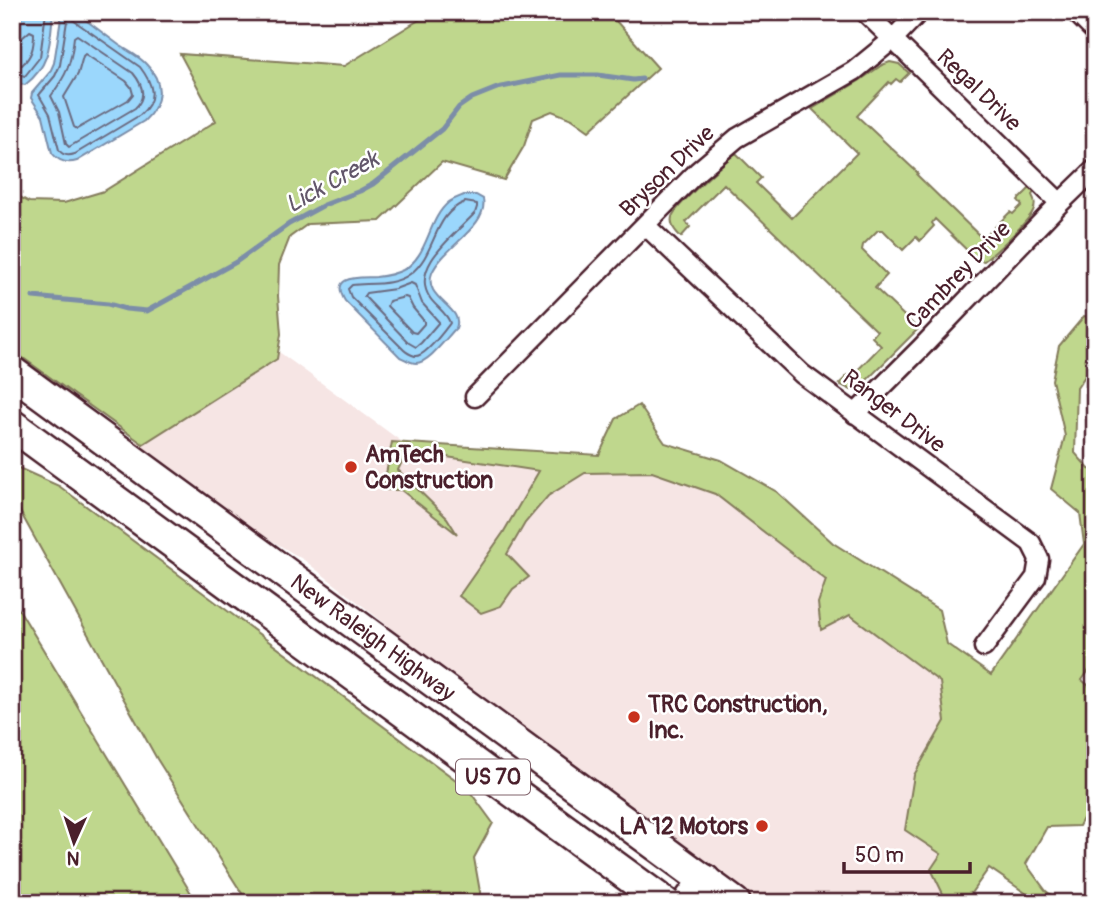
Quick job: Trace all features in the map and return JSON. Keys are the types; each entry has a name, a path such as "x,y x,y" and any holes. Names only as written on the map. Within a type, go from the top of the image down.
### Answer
{"highway":[{"name":"New Raleigh Highway","path":"12,372 697,891 735,903"},
{"name":"New Raleigh Highway","path":"12,425 665,903"}],"street":[{"name":"Regal Drive","path":"864,12 1060,203"},
{"name":"Bryson Drive","path":"475,397 698,171 737,138 854,71 892,40 919,12"},
{"path":"1079,12 1095,28"},
{"name":"Cambrey Drive","path":"855,414 1095,169"},
{"name":"Ranger Drive","path":"645,225 802,374 1031,543 1039,559 1036,577 984,647"}],"shaded area":[{"path":"279,352 409,447 710,466 946,655 946,850 951,903 756,903 437,667 304,560 214,506 133,443"}],"green space":[{"path":"432,12 608,12 658,68 589,131 572,119 552,111 533,119 524,146 504,180 442,162 380,221 308,224 290,237 279,265 281,334 277,359 143,444 12,350 12,193 29,202 64,203 104,191 216,121 180,54 344,66"},
{"path":"890,62 899,64 909,73 900,82 896,79 891,84 889,82 857,116 983,239 1010,212 1013,214 1022,205 1018,200 1030,188 1034,192 1032,195 1035,205 1025,222 984,261 977,260 935,219 932,223 934,226 920,241 916,237 903,250 883,230 878,230 863,245 862,250 887,275 875,288 918,329 862,385 851,390 839,384 848,375 851,377 881,346 872,337 877,331 724,184 686,222 690,227 681,237 674,228 672,217 691,194 736,153 761,178 756,183 792,218 857,153 812,109"},
{"path":"1084,316 1095,318 1095,361 1077,388 1075,453 1089,469 1095,470 1095,662 1082,680 1095,691 1095,796 1079,826 1047,827 1026,864 1046,891 1061,903 1040,903 989,868 964,903 944,903 945,898 931,869 941,854 905,830 914,775 945,721 940,682 850,615 821,630 818,603 826,580 715,494 652,472 585,473 548,496 525,523 507,554 529,577 513,589 501,606 481,613 459,596 503,533 539,471 407,451 398,470 447,518 457,534 401,490 383,490 392,442 599,455 616,419 639,405 665,443 721,460 777,492 833,543 939,610 947,644 991,675 1084,544 1080,513 1051,489 1065,436 1052,380 1059,346"},
{"path":"12,465 59,486 468,789 493,823 474,858 482,903 248,903 157,759 12,497"},
{"path":"12,598 197,903 12,903"}],"water":[{"path":"26,12 53,12 48,52 40,69 25,85 12,78 12,27"},
{"path":"62,12 75,12 140,58 156,78 159,92 155,107 144,121 77,161 70,162 63,162 52,153 43,116 31,98 54,63"},
{"path":"464,195 476,195 483,199 483,209 472,228 437,264 431,282 433,290 455,314 456,328 426,359 412,362 400,357 345,301 341,286 348,279 390,275 412,264 442,210 451,201"}],"waterway":[{"name":"Lick Creek","path":"33,297 108,304 147,311 236,262 289,224 324,205 373,184 442,129 459,107 472,98 497,88 561,75 642,79"}],"place":[{"name":"AmTech Construction","path":"351,467"},
{"name":"TRC Construction, Inc.","path":"634,717"},
{"name":"LA 12 Motors","path":"762,826"}]}
